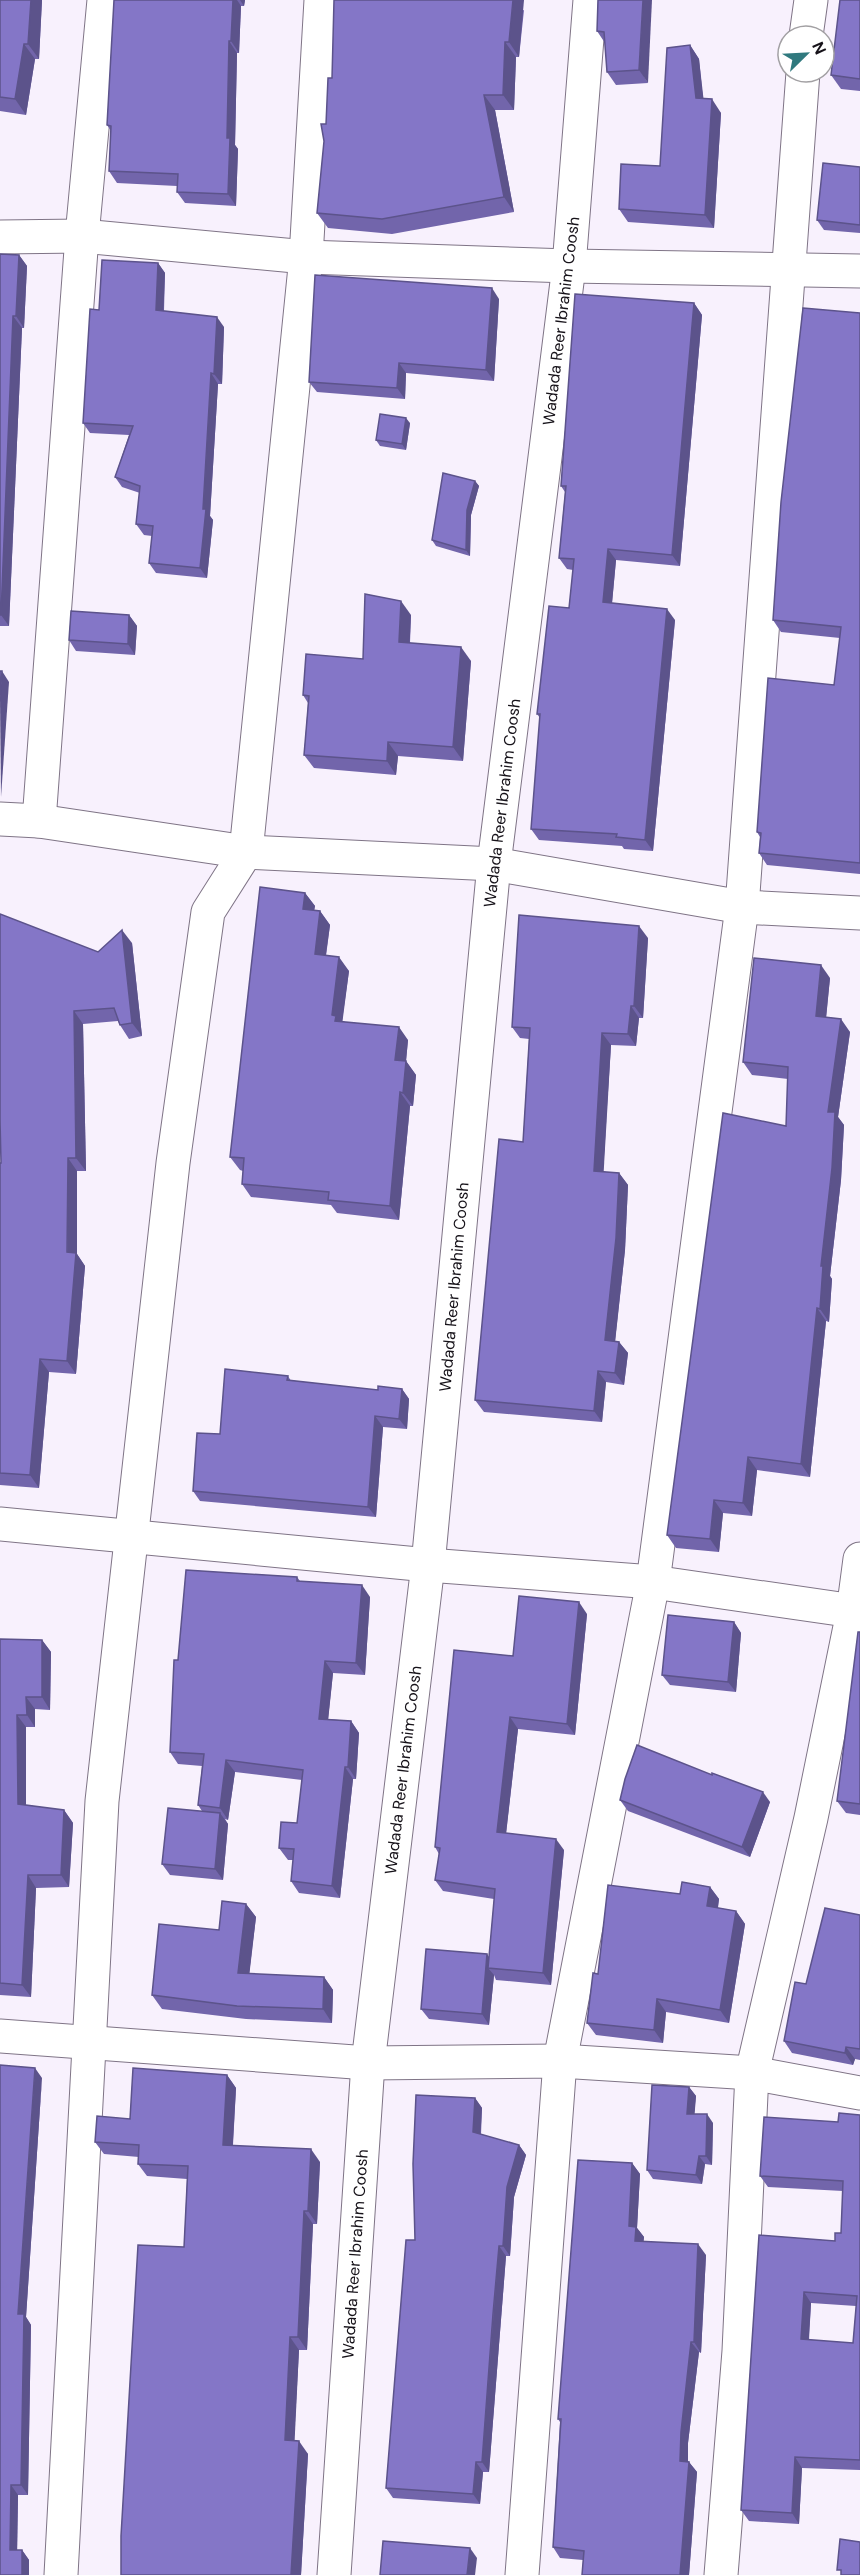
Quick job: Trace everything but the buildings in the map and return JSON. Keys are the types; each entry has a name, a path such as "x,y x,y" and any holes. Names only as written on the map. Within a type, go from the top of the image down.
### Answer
{"street":[{"path":"39,821 82,236 104,0"},
{"path":"61,2575 102,1801 173,1163 208,912 246,852 306,257 321,0"},
{"name":"Wadada Reer Ibrahim Coosh","path":"334,2575 368,2063 428,1565 494,864 569,266 590,0"},
{"path":"808,24 811,0"},
{"path":"522,2575 560,2061 653,1582 742,907 801,84"},
{"path":"0,237 82,236 306,257 569,266 860,271"},
{"path":"0,819 39,821 246,852 494,864 742,907 860,913"},
{"path":"0,1524 428,1565 653,1582 857,1612"},
{"path":"721,2575 739,2351 752,2073 857,1612 860,1559"},
{"path":"0,2036 368,2063 560,2061 752,2073 860,2093"}]}
